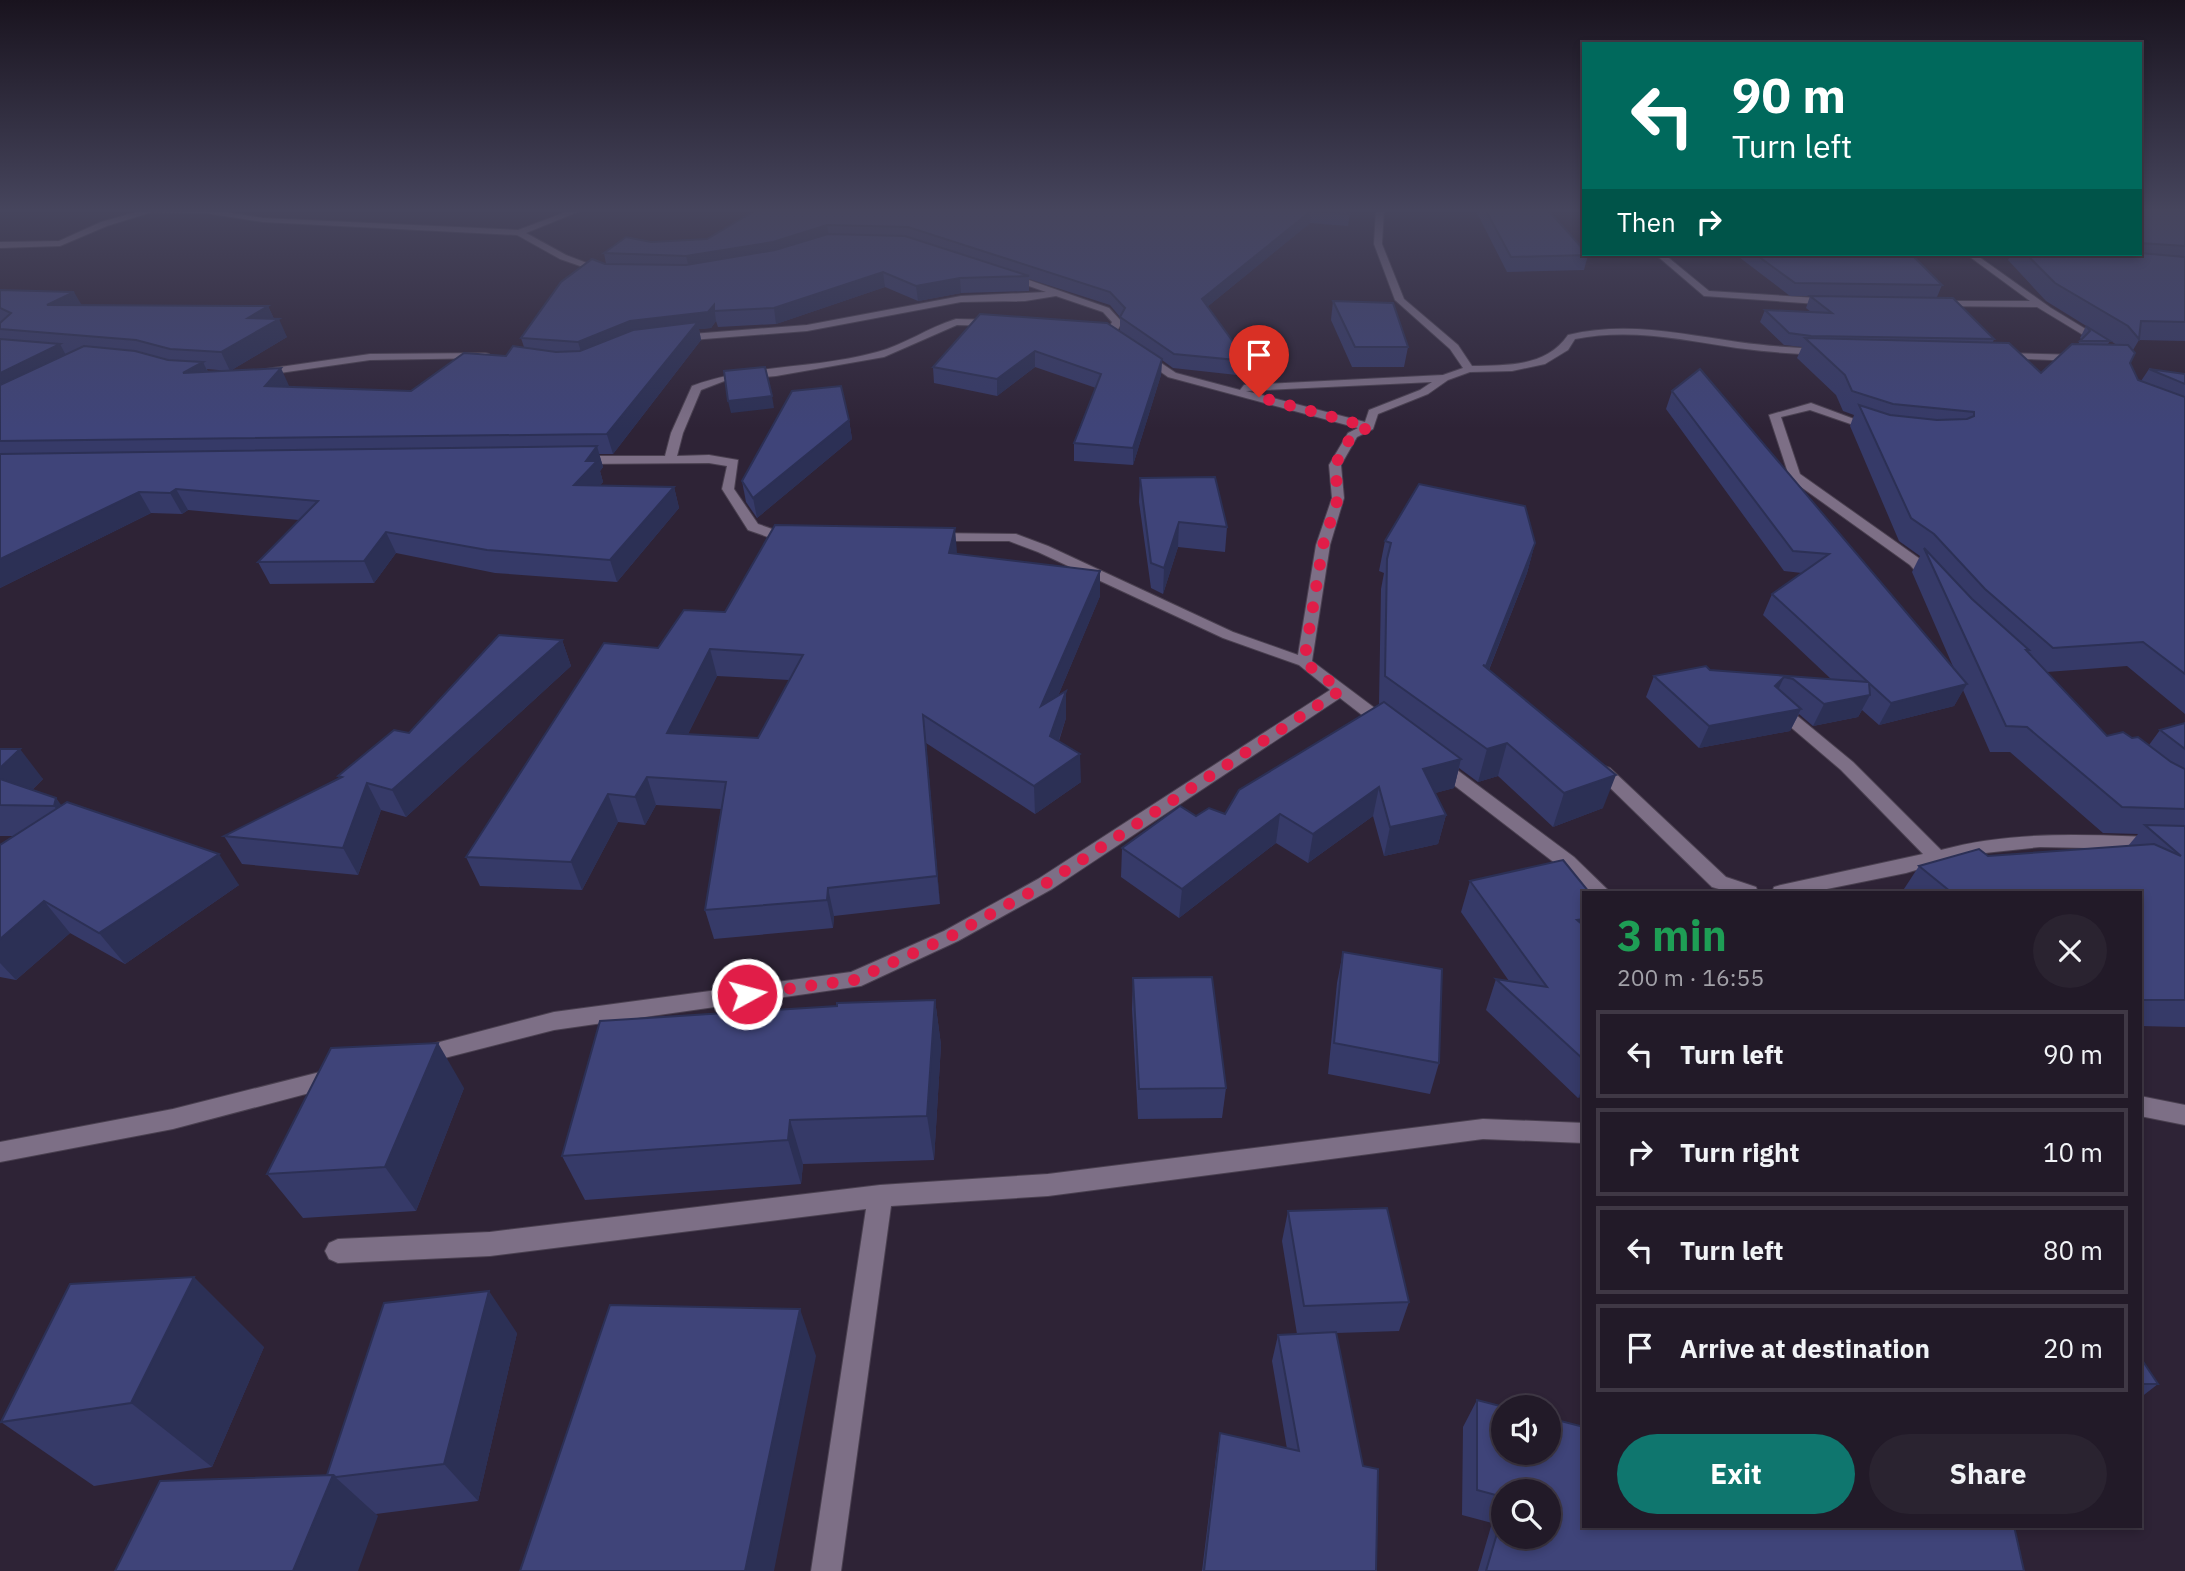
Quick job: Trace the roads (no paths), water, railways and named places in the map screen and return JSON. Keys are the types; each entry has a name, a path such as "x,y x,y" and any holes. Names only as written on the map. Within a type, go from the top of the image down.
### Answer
{"street":[{"path":"1024,282 1106,310 1117,322 1120,340"},
{"path":"1393,282 1400,300 1454,347 1469,369"},
{"path":"1693,282 1707,294 1842,303"},
{"path":"2011,282 2112,349"},
{"path":"662,340 807,328 961,299 1025,298 1056,293"},
{"path":"1925,304 2042,304"},
{"path":"670,460 677,433 696,388 725,377 776,373 880,355 956,322 1008,324"},
{"path":"1085,330 1120,340 1172,375 1369,427"},
{"path":"1369,427 1373,411 1424,392 1444,378 1469,369 1509,368 1551,359 1568,346 1572,337 1589,332 1645,331 1761,349 1835,352"},
{"path":"253,374 370,357 498,356"},
{"path":"1984,356 2094,358"},
{"path":"1233,389 1444,378"},
{"path":"1893,432 1811,406 1775,415 1794,475 1914,562 1940,590"},
{"path":"1304,662 1323,545 1338,498 1335,465 1352,435 1369,427"},
{"path":"558,460 709,459 734,463 728,489 753,527 802,544"},
{"path":"916,537 1011,537 1143,593 1228,635 1304,662 1394,731"},
{"path":"396,1061 554,1021 854,980 951,936 1045,884 1341,690"},
{"path":"1775,706 1847,766 1936,856"},
{"path":"1427,756 1567,862 1600,891"},
{"path":"1604,772 1719,882 1746,891"},
{"path":"1786,891 1906,866 1966,849 2040,841 2185,844"},
{"path":"0,1152 173,1119 357,1072"},
{"path":"2142,1106 2185,1115"},
{"path":"338,1251 490,1244 880,1196 1048,1185 1483,1129 1582,1133"},
{"path":"825,1571 880,1196"}]}
